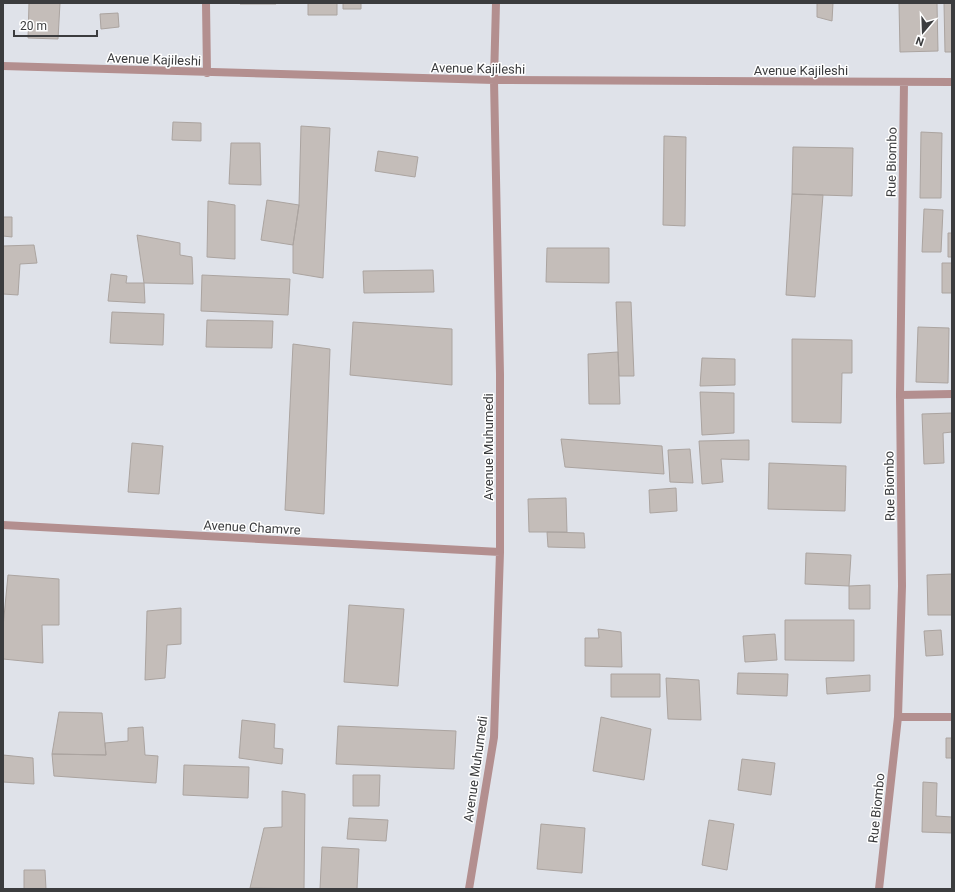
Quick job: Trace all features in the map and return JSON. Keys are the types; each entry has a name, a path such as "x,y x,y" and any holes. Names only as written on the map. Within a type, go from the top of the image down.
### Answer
{"street":[{"path":"206,3 207,73"},
{"name":"Avenue Muhumedi","path":"469,889 494,737 500,552 500,374 494,80 496,3"},
{"name":"Avenue Kajileshi","path":"3,66 494,80 952,82"},
{"name":"Rue Biombo","path":"879,889 898,716 902,586 900,395 904,82"},
{"path":"900,395 952,394"},
{"name":"Avenue Chamvre","path":"3,525 500,552"},
{"path":"898,716 952,717"}],"building":[{"path":"29,3 60,3 58,39 28,38"},
{"path":"276,3 276,4 240,4"},
{"path":"308,3 337,3 337,15 308,15"},
{"path":"343,3 361,3 361,9 343,9"},
{"path":"817,3 833,3 832,21 817,17"},
{"path":"899,3 937,3 938,51 900,52"},
{"path":"944,3 952,3 952,52 945,52"},
{"path":"118,13 119,27 101,29 100,14"},
{"path":"173,122 201,123 201,141 172,140"},
{"path":"301,126 330,128 323,278 293,273 293,245 299,205"},
{"path":"921,132 942,133 941,198 920,198"},
{"path":"664,136 686,137 685,226 663,225"},
{"path":"231,143 260,143 261,185 229,184"},
{"path":"793,147 853,148 852,196 792,194"},
{"path":"378,151 418,157 415,177 375,171"},
{"path":"792,194 823,195 815,297 786,295"},
{"path":"267,200 299,205 293,245 261,240"},
{"path":"208,201 235,205 235,259 207,257"},
{"path":"924,209 943,210 941,252 922,252"},
{"path":"3,217 12,217 12,237 3,236"},
{"path":"948,233 952,233 952,257 948,257"},
{"path":"137,235 180,243 180,255 192,257 193,284 144,283"},
{"path":"34,245 37,263 20,264 18,295 3,294 3,246"},
{"path":"547,248 609,248 609,283 546,282"},
{"path":"942,263 952,263 952,293 942,293"},
{"path":"433,270 434,292 364,293 363,271"},
{"path":"111,274 127,276 126,283 144,283 145,303 108,301"},
{"path":"202,275 290,279 288,315 201,311"},
{"path":"616,302 631,302 634,376 619,376"},
{"path":"112,312 164,314 163,345 110,343"},
{"path":"207,320 273,321 272,348 206,347"},
{"path":"353,322 452,329 452,385 350,375"},
{"path":"918,327 949,328 948,383 916,382"},
{"path":"792,339 852,340 852,373 842,373 841,423 792,422"},
{"path":"293,344 330,349 324,514 285,510"},
{"path":"618,352 620,404 589,404 588,354"},
{"path":"702,358 735,359 735,385 700,386"},
{"path":"700,392 734,393 734,433 702,435"},
{"path":"952,413 952,432 943,433 944,463 924,464 922,414"},
{"path":"561,439 662,446 664,474 565,467"},
{"path":"749,440 749,460 721,459 723,482 702,484 699,441"},
{"path":"132,443 163,446 159,494 128,492"},
{"path":"690,449 693,483 670,482 668,450"},
{"path":"769,463 846,466 845,511 768,509"},
{"path":"676,488 677,511 650,513 649,490"},
{"path":"566,498 567,532 529,532 528,499"},
{"path":"547,532 584,533 585,548 548,547"},
{"path":"806,553 851,555 849,586 805,584"},
{"path":"952,574 952,615 928,615 927,575"},
{"path":"8,575 59,579 59,625 42,625 43,663 3,659 3,627"},
{"path":"870,585 870,609 849,609 849,586"},
{"path":"349,605 404,609 398,686 344,682"},
{"path":"181,608 181,644 167,645 165,678 145,680 147,611"},
{"path":"785,620 854,620 854,661 785,660"},
{"path":"598,629 621,632 622,667 585,666 585,638 599,638"},
{"path":"941,630 943,655 926,656 924,631"},
{"path":"775,634 777,660 745,662 743,636"},
{"path":"738,673 788,674 787,696 737,694"},
{"path":"611,674 660,674 660,697 611,697"},
{"path":"870,675 870,691 827,694 826,678"},
{"path":"666,678 699,680 701,720 668,719"},
{"path":"59,712 102,713 106,755 52,754"},
{"path":"601,717 651,729 644,780 593,771"},
{"path":"242,720 275,724 274,748 283,749 282,764 239,758"},
{"path":"338,726 456,731 454,769 336,764"},
{"path":"143,727 145,755 158,756 156,783 54,776 52,754 106,755 105,743 128,741 128,728"},
{"path":"946,738 952,738 952,758 946,758"},
{"path":"3,755 33,758 34,784 3,782"},
{"path":"742,759 775,763 771,795 738,790"},
{"path":"184,765 249,767 248,798 183,795"},
{"path":"353,775 380,775 379,806 353,806"},
{"path":"923,782 937,783 936,816 952,817 952,833 922,832"},
{"path":"282,791 305,794 304,889 250,888 264,828 282,827"},
{"path":"349,818 388,820 386,841 347,839"},
{"path":"709,820 734,824 727,870 702,865"},
{"path":"541,824 585,828 582,873 537,869"},
{"path":"322,847 359,849 357,889 320,889"},
{"path":"24,870 45,870 46,889 24,889"}]}
